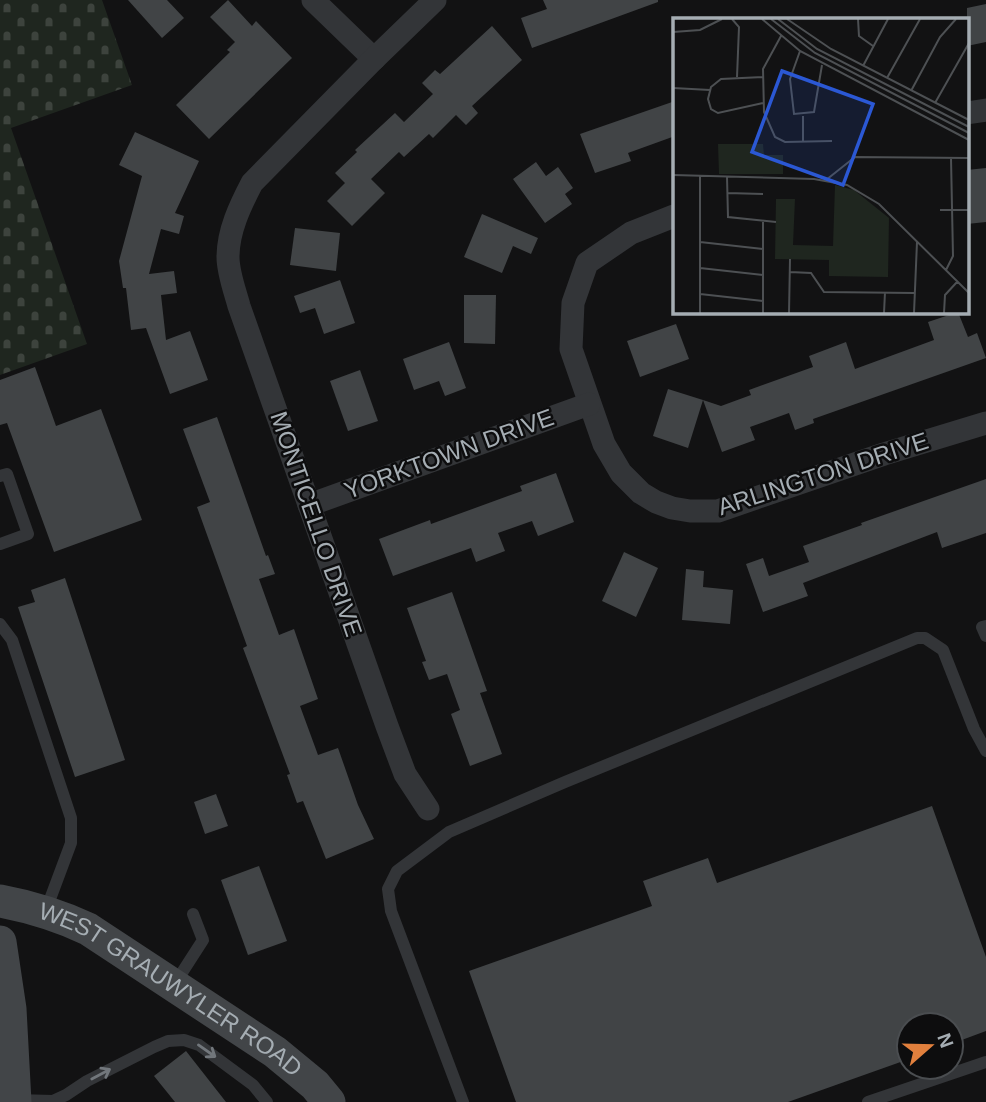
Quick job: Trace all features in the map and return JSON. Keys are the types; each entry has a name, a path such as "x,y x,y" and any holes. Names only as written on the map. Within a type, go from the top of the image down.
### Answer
{"main road":[{"name":"WEST GRAUWYLER ROAD","path":"0,901 58,915 88,929 275,1052 315,1085 329,1102"},
{"path":"0,942 10,1009 15,1101"}],"street":[{"path":"313,0 374,59"},
{"name":"MONTICELLO DRIVE","path":"428,808 405,774 382,713 239,306 228,258 232,232 252,183 435,0"},
{"path":"968,113 986,110"},
{"name":"ARLINGTON DRIVE","path":"673,216 632,233 587,263 573,303 571,349 604,444 621,473 656,502 690,511 718,510 986,423"},
{"name":"YORKTOWN DRIVE","path":"309,505 589,404"}],"lane":[{"path":"0,476 7,474 28,534 0,544"},
{"path":"0,624 12,640 71,818 71,843 46,912"},
{"path":"986,626 982,627 986,636"},
{"path":"463,1102 391,911 388,889 397,871 449,832 917,638 925,638 943,650 974,729 986,751"},
{"path":"174,986 203,940 193,914"},
{"path":"15,1101 53,1101 154,1047 168,1041 184,1040 198,1045 253,1085 267,1102"},
{"path":"868,1102 986,1062"}],"green space":[{"path":"0,0 102,0 132,85 11,128 87,344 0,375"}],"building":[{"path":"128,0 167,0 184,18 162,38"},
{"path":"228,0 252,26 256,21 292,58 209,139 176,105 230,52 227,50 235,42 210,17"},
{"path":"543,0 658,2 532,48 521,18 547,9"},
{"path":"986,4 986,42 968,46 967,8"},
{"path":"492,26 522,60 472,106 478,113 466,125 456,115 433,138 429,134 404,157 399,152 371,179 385,193 352,226 327,201 345,183 335,173 357,152 355,150 395,113 404,122 433,94 422,83 435,70 440,74"},
{"path":"673,102 673,137 628,153 631,161 595,173 580,134"},
{"path":"135,132 199,161 175,213 184,216 179,234 161,229 149,274 174,271 177,293 161,295 166,340 190,331 208,380 170,394 146,328 131,330 126,288 123,288 119,261 142,176 119,165"},
{"path":"536,162 546,176 558,167 573,188 565,194 572,204 545,223 513,179"},
{"path":"986,168 986,222 968,224 968,170"},
{"path":"482,214 538,238 531,254 513,246 502,273 464,257"},
{"path":"295,228 340,233 336,271 290,265"},
{"path":"340,280 355,323 324,334 315,308 300,313 294,296"},
{"path":"464,295 496,295 495,344 464,343"},
{"path":"958,313 968,337 977,333 986,358 813,419 814,423 795,430 789,413 750,427 755,440 722,452 703,400 721,406 751,395 749,390 813,367 809,356 846,342 855,369 934,340 928,322"},
{"path":"676,324 689,359 640,377 627,341"},
{"path":"449,342 466,388 445,396 439,381 414,390 403,359"},
{"path":"35,367 56,426 101,409 142,520 54,552 7,423 0,425 0,380"},
{"path":"360,370 378,421 348,431 330,381"},
{"path":"668,389 703,400 688,448 653,436"},
{"path":"217,417 266,556 268,555 275,574 259,579 279,635 294,629 318,699 300,706 318,755 338,748 358,805 374,839 326,859 303,801 297,803 287,775 290,774 243,648 247,646 197,507 210,502 183,429"},
{"path":"556,473 574,522 538,536 532,521 498,533 505,551 476,562 471,548 393,576 379,539 430,520 431,524 522,491 520,486"},
{"path":"986,479 986,533 942,548 937,532 803,583 808,596 763,612 746,564 763,558 769,576 809,562 803,546"},
{"path":"624,552 658,568 636,617 602,601"},
{"path":"686,569 704,571 703,587 733,590 730,624 682,620"},
{"path":"65,578 125,760 75,777 18,607 35,602 31,590"},
{"path":"452,592 487,691 480,693 502,754 470,766 451,714 460,710 447,674 429,680 422,662 426,661 407,608"},
{"path":"216,794 228,826 205,834 194,802"},
{"path":"932,806 986,957 986,1031 965,1039 965,1011 895,1011 895,1064 788,1102 516,1102 469,971 652,906 643,881 708,858 717,883"},
{"path":"259,866 287,941 248,955 221,880"},
{"path":"186,1051 226,1102 175,1102 154,1076"}]}
